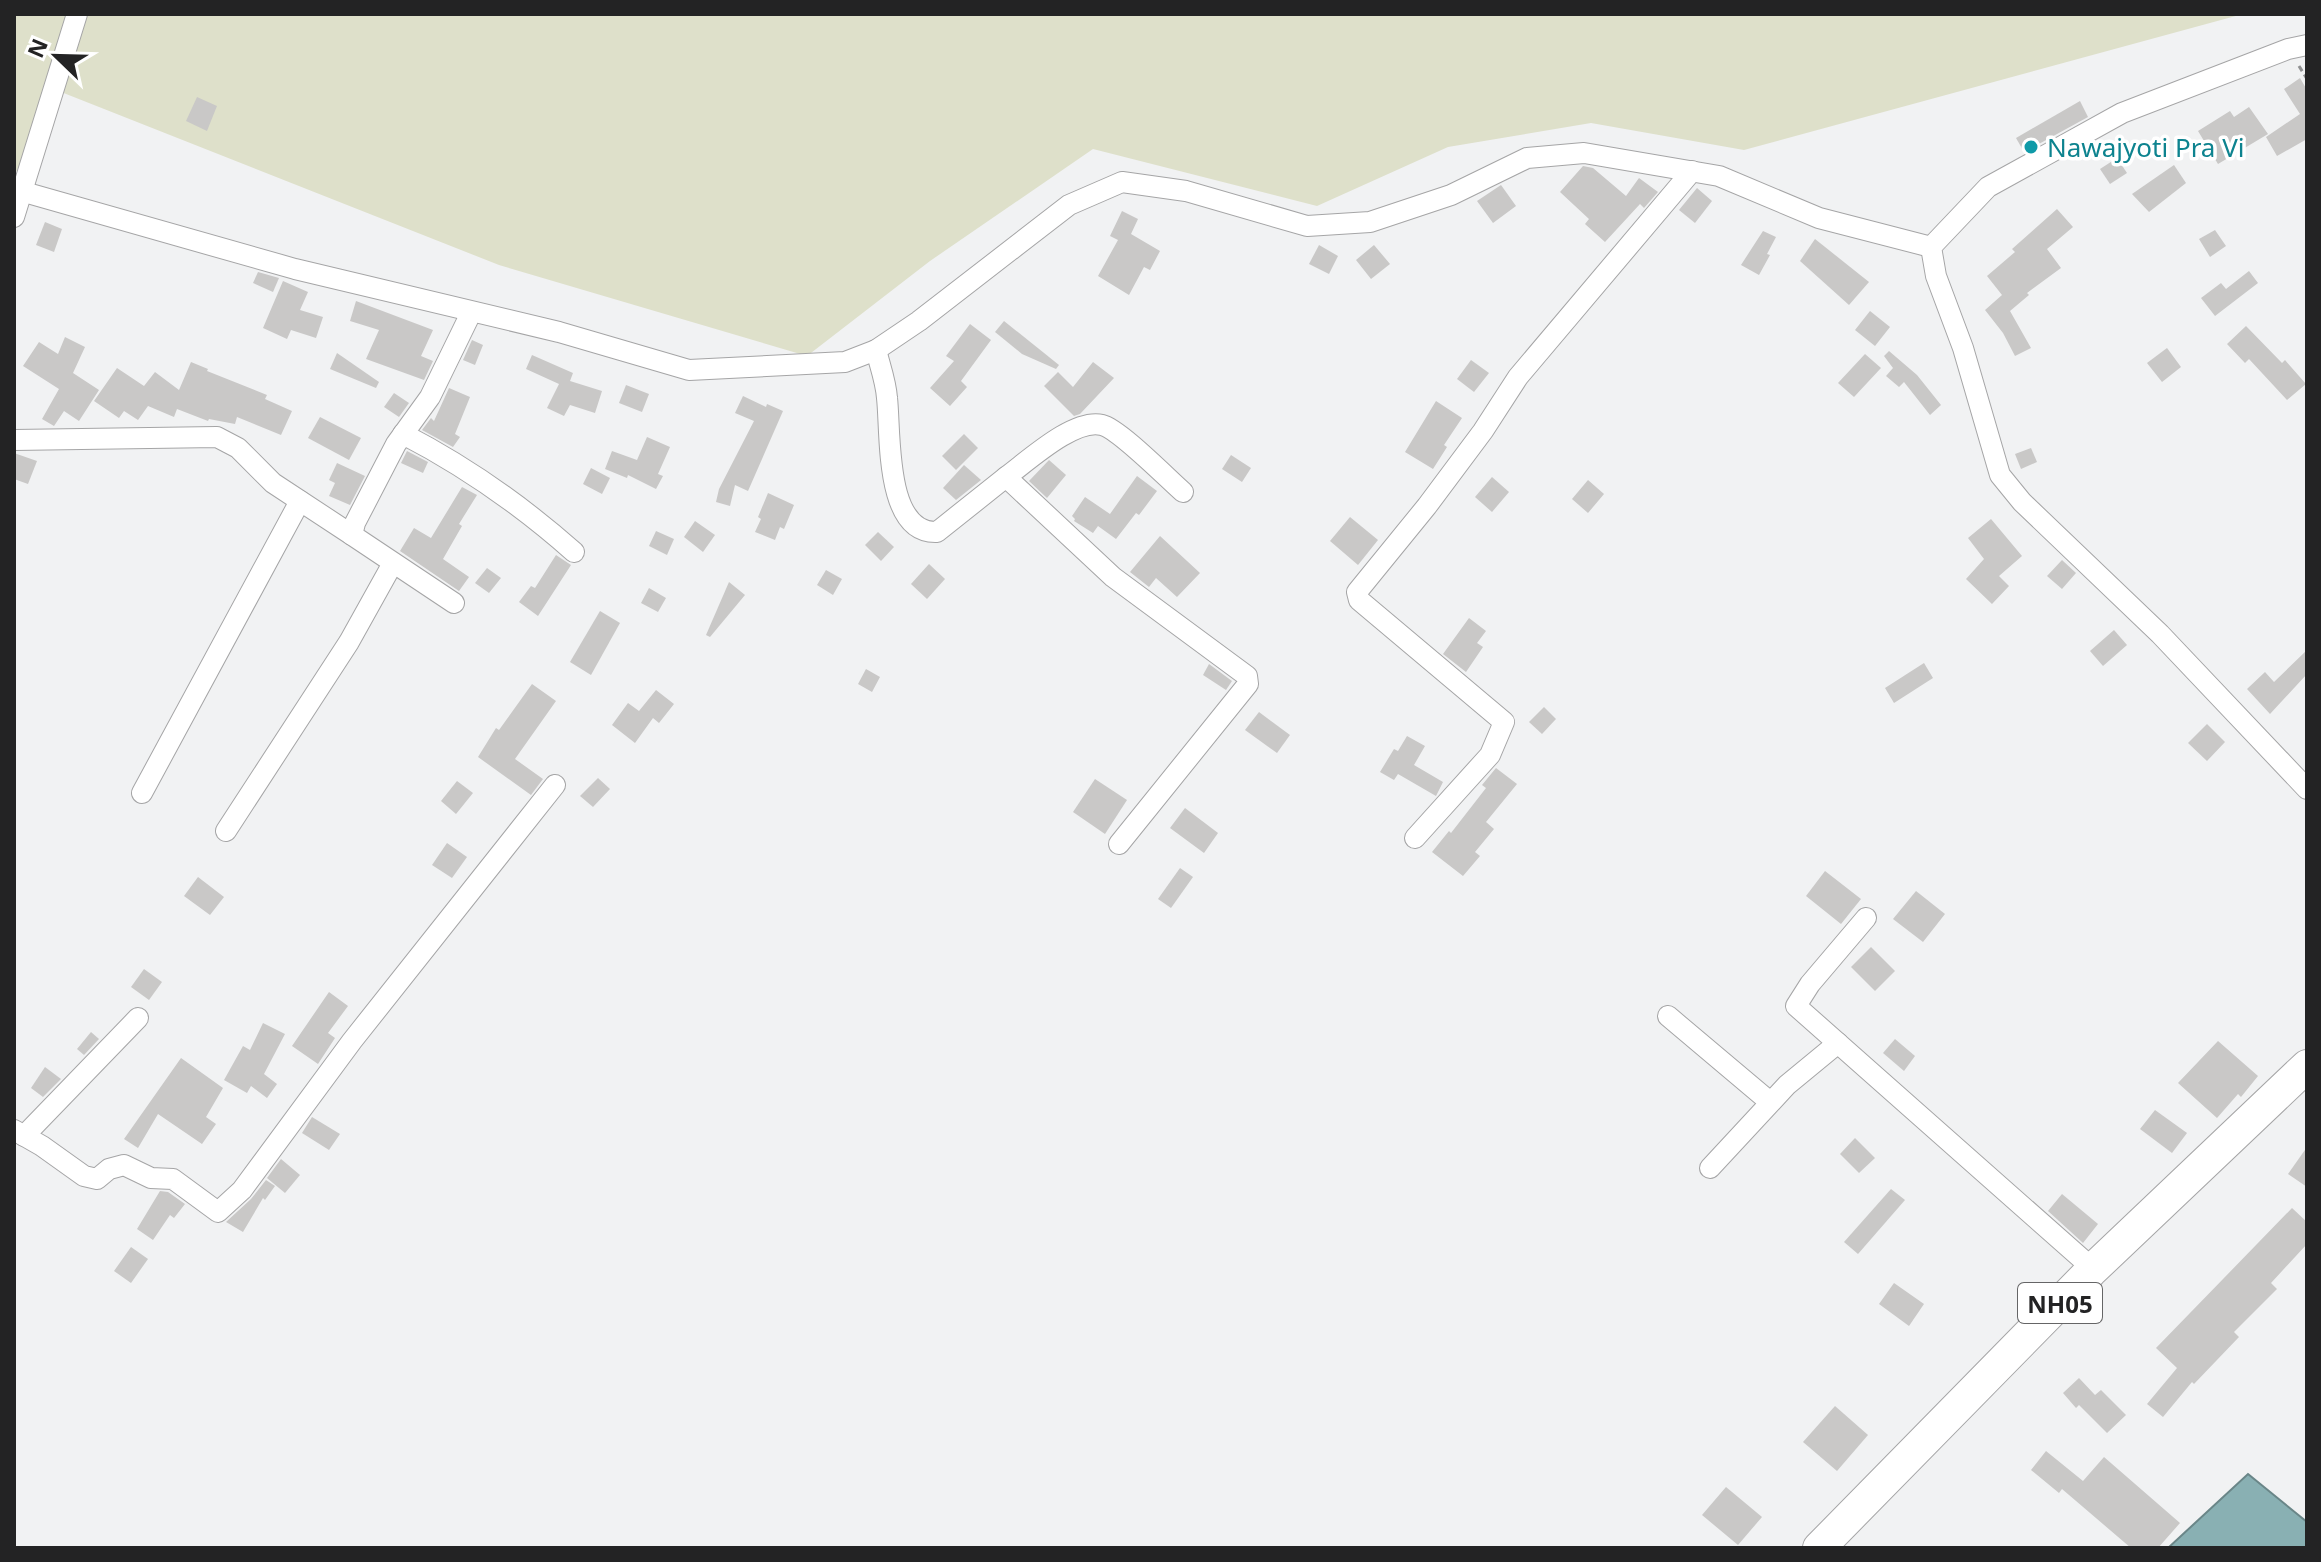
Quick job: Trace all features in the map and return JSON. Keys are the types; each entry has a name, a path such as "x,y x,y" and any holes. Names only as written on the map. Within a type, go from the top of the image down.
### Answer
{"main road":[{"name":"NH05","path":"1819,1548 2091,1271 2307,1066"}],"street":[{"path":"14,217 77,14"},
{"path":"1931,247 1988,187 2122,113 2288,49 2307,45"},
{"path":"24,192 295,269 559,332 689,370 845,362 876,350 919,321 1069,205 1122,182 1186,191 1307,226 1370,222 1451,195 1527,158 1584,153 1719,176 1819,218 1931,247"},
{"path":"1415,838 1490,755 1504,722 1359,600 1357,592 1455,468 1518,377 1692,171"},
{"path":"1931,247 1936,276 1963,348 2000,475 2022,502 2160,634 2307,789"},
{"path":"352,535 355,523 403,434 430,397 471,313"},
{"path":"876,350 887,394 893,476 898,498 908,518 930,532 937,532 1063,436 1092,424 1110,428 1183,492"},
{"path":"403,434 449,458 536,519 574,552"},
{"path":"14,440 217,437 238,448 273,483 454,603"},
{"path":"1006,477 1113,577 1247,676 1248,684 1119,844"},
{"path":"142,793 300,501"},
{"path":"226,831 349,642 393,563"},
{"path":"138,1018 19,1133 84,1176 97,1179 109,1169 124,1165 151,1178 173,1179 218,1212 242,1190 352,1041 555,785"},
{"path":"1866,918 1810,984 1796,1006 2091,1267 2091,1271"},
{"path":"1668,1016 1770,1102"},
{"path":"1710,1168 1787,1085 1838,1043"}],"green space":[{"path":"14,14 2243,14 1744,150 1591,123 1448,147 1317,206 1093,149 930,261 807,356 499,265 56,90 14,176"}],"water":[{"path":"2248,1474 2307,1522 2307,1548 2168,1548"}],"building":[{"path":"2300,78 2307,90 2307,139 2277,156 2266,137 2300,114 2284,89"},
{"path":"197,97 217,106 207,131 186,121"},
{"path":"2080,101 2088,117 2024,152 2016,138"},
{"path":"2249,107 2268,134 2218,164 2198,131 2230,111 2234,117"},
{"path":"2117,158 2127,173 2110,184 2100,169"},
{"path":"2174,165 2186,183 2149,212 2132,194"},
{"path":"1583,166 1593,168 1626,196 1639,178 1658,192 1644,208 1640,204 1605,242 1585,224 1589,219 1560,192"},
{"path":"1501,185 1516,206 1493,223 1477,201"},
{"path":"1697,188 1712,201 1695,223 1679,210"},
{"path":"2057,209 2073,227 2047,249 2061,268 2027,293 2029,295 2010,311 2031,348 2015,356 2003,333 1985,310 2002,295 1987,276"},
{"path":"1122,211 1138,219 1131,234 1160,251 1150,270 1144,267 1129,295 1098,276 1118,240 1110,236"},
{"path":"45,222 62,229 54,252 36,245"},
{"path":"2215,230 2226,246 2210,257 2199,239"},
{"path":"1763,231 1776,237 1759,275 1741,265"},
{"path":"1815,239 1869,282 1849,305 1800,261"},
{"path":"1319,245 1338,256 1329,274 1309,264"},
{"path":"1374,245 1390,264 1371,279 1356,260"},
{"path":"2249,271 2258,283 2215,316 2201,298 2221,283 2226,289"},
{"path":"258,272 279,278 273,292 253,283"},
{"path":"283,281 308,292 300,310 323,317 316,338 291,330 287,339 263,328"},
{"path":"356,301 433,330 421,356 433,361 424,380 366,359 379,330 350,321"},
{"path":"1870,311 1890,327 1875,346 1855,330"},
{"path":"1004,321 1059,365 1056,369 1022,354 995,332"},
{"path":"970,324 991,340 961,381 967,387 950,406 930,388 954,361 946,356"},
{"path":"2246,326 2282,363 2285,360 2306,384 2287,400 2249,359 2245,363 2227,344"},
{"path":"65,337 85,347 73,373 99,390 79,421 64,411 54,426 42,419 59,389 23,366 39,342 58,354"},
{"path":"472,340 483,345 475,365 463,360"},
{"path":"2167,348 2181,367 2162,382 2147,363"},
{"path":"1889,351 1917,375 1941,405 1930,415 1904,382 1899,387 1886,376 1893,368 1884,356"},
{"path":"337,353 379,382 376,388 330,369"},
{"path":"1865,354 1881,368 1854,397 1838,383"},
{"path":"532,355 573,373 570,381 602,391 595,413 570,405 564,416 547,408 559,384 526,369"},
{"path":"1471,360 1489,373 1474,392 1457,379"},
{"path":"191,362 267,395 265,399 292,411 281,435 237,417 235,424 208,421 177,409 174,417 148,406 138,420 124,411 119,418 94,401 117,368 144,386 155,372 179,390"},
{"path":"1093,362 1114,378 1080,414 1074,416 1044,386 1058,372 1073,387"},
{"path":"626,385 649,394 642,412 619,403"},
{"path":"449,388 470,397 455,434 460,437 453,447 422,430 431,418 434,421"},
{"path":"394,393 409,403 399,417 384,407"},
{"path":"743,396 783,411 748,491 735,485 730,506 716,502 719,489 754,421 735,413"},
{"path":"1436,401 1462,418 1433,469 1405,452"},
{"path":"320,417 361,438 349,460 308,438"},
{"path":"964,434 978,448 956,470 942,456"},
{"path":"647,437 670,447 658,474 663,476 656,489 628,475 627,478 605,469 612,451 637,460"},
{"path":"2031,448 2037,462 2021,469 2015,454"},
{"path":"407,451 428,462 423,473 401,463"},
{"path":"14,453 37,461 28,484 14,479"},
{"path":"1231,455 1251,468 1242,482 1222,469"},
{"path":"1049,460 1066,475 1047,498 1029,481"},
{"path":"337,463 365,476 350,505 329,496 335,483 329,480"},
{"path":"964,465 981,480 956,500 943,488"},
{"path":"591,468 610,478 602,494 583,484"},
{"path":"1137,476 1157,491 1116,539 1098,526 1093,533 1074,521 1072,516 1085,497 1110,514"},
{"path":"1492,477 1509,492 1492,512 1475,497"},
{"path":"1588,480 1604,494 1588,513 1572,499"},
{"path":"462,487 477,495 443,559 469,577 459,591 400,551 414,528 431,538"},
{"path":"768,493 794,505 784,529 780,527 775,540 755,532"},
{"path":"1350,517 1378,540 1358,565 1330,541"},
{"path":"1991,519 2022,556 1999,576 2009,586 1992,604 1966,579 1984,559 1968,538"},
{"path":"695,521 715,535 703,552 684,537"},
{"path":"656,531 674,539 667,555 649,546"},
{"path":"878,532 894,547 881,561 865,545"},
{"path":"1160,536 1200,573 1177,597 1156,578 1149,587 1130,572"},
{"path":"556,555 571,565 538,616 519,602 531,586 535,588"},
{"path":"2062,560 2076,573 2062,589 2047,576"},
{"path":"929,564 945,579 927,599 911,584"},
{"path":"487,568 501,578 489,593 475,583"},
{"path":"826,570 842,579 833,595 817,585"},
{"path":"729,582 745,595 710,637 706,635"},
{"path":"649,588 666,598 658,612 641,603"},
{"path":"600,611 620,623 591,675 570,662"},
{"path":"1469,618 1486,631 1477,643 1483,647 1466,672 1443,654"},
{"path":"2114,630 2127,645 2103,666 2090,651"},
{"path":"2307,650 2307,674 2270,714 2247,689 2265,672 2274,682"},
{"path":"1924,663 1933,678 1894,703 1885,688"},
{"path":"1209,664 1232,681 1226,690 1203,675"},
{"path":"866,669 880,677 872,692 858,684"},
{"path":"532,684 556,701 515,759 543,779 531,795 478,757 496,728 499,730"},
{"path":"656,690 674,704 659,723 653,718 635,743 612,725 628,703 639,711"},
{"path":"1544,707 1556,719 1542,734 1529,722"},
{"path":"1259,712 1290,735 1277,753 1245,730"},
{"path":"2207,724 2225,742 2207,761 2188,743"},
{"path":"1407,736 1425,746 1414,765 1443,782 1436,796 1398,774 1394,780 1380,772 1394,749 1398,751"},
{"path":"1496,768 1517,784 1486,822 1494,829 1475,852 1480,856 1463,876 1432,852 1486,788 1482,785"},
{"path":"598,778 610,789 593,807 580,796"},
{"path":"1095,779 1127,800 1105,834 1073,812"},
{"path":"457,781 473,793 456,814 441,801"},
{"path":"1185,808 1218,833 1204,853 1170,828"},
{"path":"447,843 467,857 452,878 432,865"},
{"path":"1180,868 1193,877 1171,908 1158,899"},
{"path":"1825,871 1861,899 1841,924 1806,896"},
{"path":"198,877 224,897 210,915 184,896"},
{"path":"1916,891 1945,914 1923,942 1893,919"},
{"path":"1871,947 1895,971 1875,991 1851,967"},
{"path":"144,969 162,982 149,1000 131,987"},
{"path":"329,992 348,1006 328,1033 335,1038 318,1064 292,1046"},
{"path":"263,1023 285,1034 264,1074 277,1084 267,1098 251,1086 247,1093 224,1080 243,1046 250,1050"},
{"path":"91,1032 99,1039 84,1055 77,1049"},
{"path":"1895,1039 1915,1056 1904,1071 1883,1053"},
{"path":"2218,1041 2258,1076 2241,1097 2238,1094 2217,1118 2178,1083"},
{"path":"181,1058 223,1088 206,1117 216,1124 202,1144 158,1114 138,1148 124,1139"},
{"path":"45,1067 61,1079 43,1097 31,1088"},
{"path":"2155,1110 2187,1133 2172,1153 2140,1129"},
{"path":"312,1117 340,1134 329,1150 302,1133"},
{"path":"1855,1138 1875,1158 1859,1173 1840,1154"},
{"path":"2307,1147 2307,1187 2288,1174"},
{"path":"281,1159 300,1175 285,1193 267,1178"},
{"path":"266,1180 275,1186 265,1200 263,1198 243,1232 226,1222 251,1199"},
{"path":"1891,1189 1905,1200 1858,1254 1844,1242"},
{"path":"160,1191 168,1192 185,1204 174,1218 170,1215 153,1240 137,1229"},
{"path":"2062,1194 2098,1224 2083,1243 2048,1211"},
{"path":"2292,1208 2307,1222 2307,1244 2271,1283 2277,1289 2234,1332 2239,1337 2194,1384 2192,1382 2163,1417 2147,1404 2177,1368 2156,1348"},
{"path":"131,1247 148,1259 131,1283 114,1271"},
{"path":"1894,1283 1924,1304 1909,1326 1879,1304"},
{"path":"2079,1378 2095,1395 2101,1390 2126,1415 2107,1433 2063,1393"},
{"path":"1835,1406 1868,1435 1837,1471 1803,1442"},
{"path":"2046,1451 2083,1481 2104,1457 2180,1523 2158,1548 2131,1548 2062,1489 2059,1493 2031,1470"},
{"path":"1726,1487 1762,1517 1738,1545 1702,1515"}],"place":[{"name":"Nawajyoti Pra Vi","path":"2031,147"}]}
